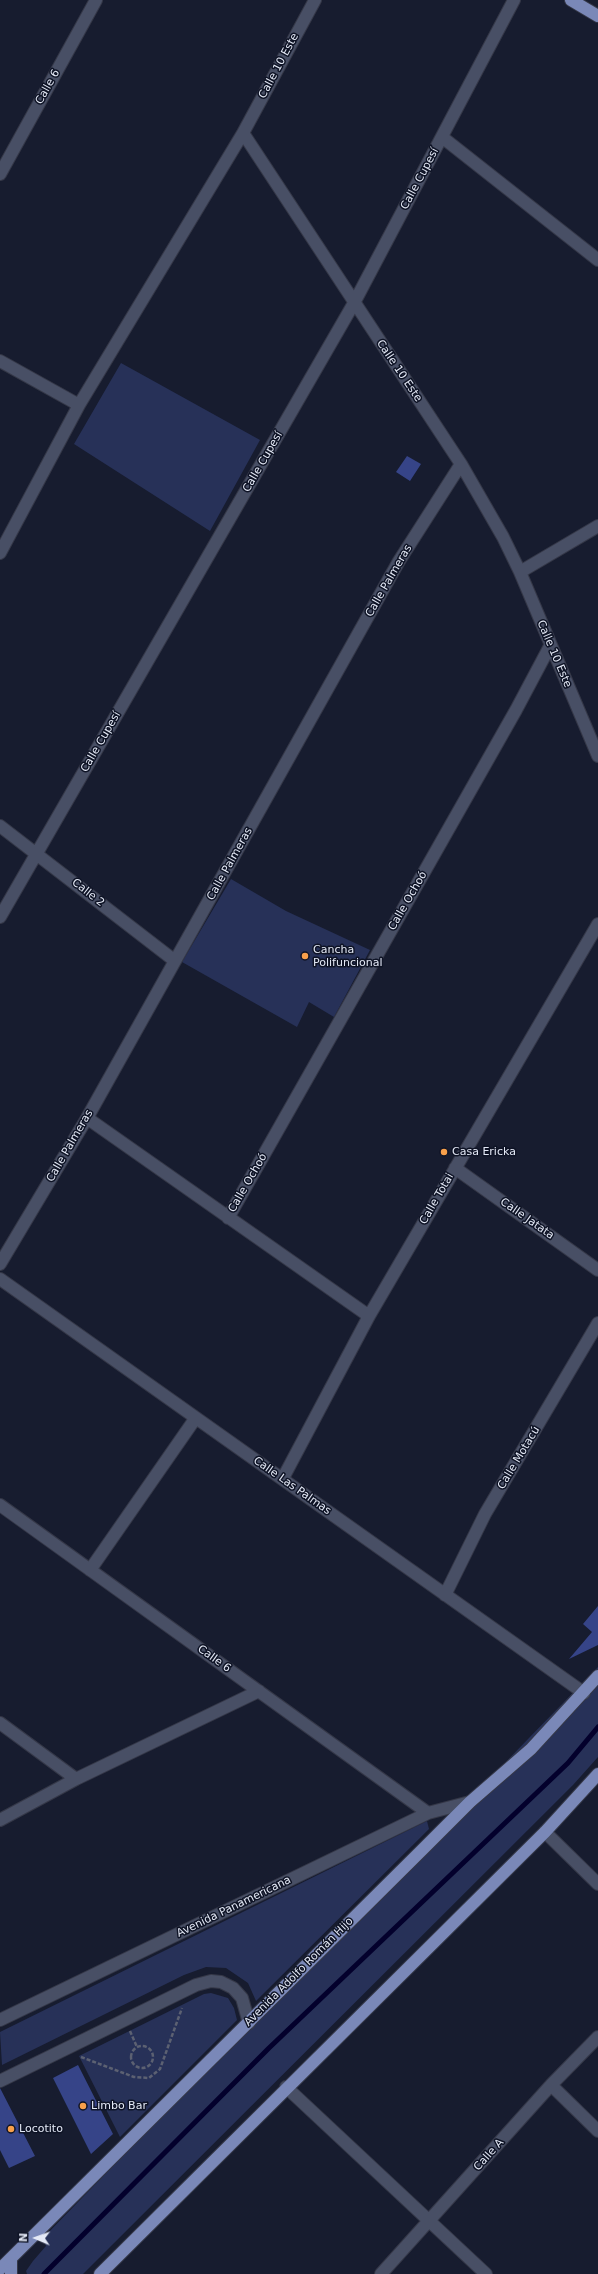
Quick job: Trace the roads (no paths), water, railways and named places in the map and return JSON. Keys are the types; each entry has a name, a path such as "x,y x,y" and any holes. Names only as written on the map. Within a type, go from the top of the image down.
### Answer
{"main road":[{"path":"571,0 598,16"},
{"name":"Avenida Adolfo Román Hijo","path":"8,2266 470,1802 531,1750 598,1676"},
{"path":"100,2274 286,2087 545,1832 598,1774"}],"street":[{"name":"Calle 6","path":"0,174 96,0"},
{"name":"Calle 10 Este","path":"315,0 244,133 354,303 461,464 503,538 520,572 550,646 598,756"},
{"name":"Calle Cupesí","path":"0,917 354,303 514,0"},
{"path":"0,553 79,404 244,133"},
{"path":"442,137 598,260"},
{"path":"0,361 79,404"},
{"name":"Calle Palmeras","path":"0,1264 87,1118 399,561 461,464"},
{"path":"520,572 598,526"},
{"name":"Calle Ochoó","path":"228,1218 516,710 550,646"},
{"name":"Calle 2","path":"0,826 175,961"},
{"name":"Calle Totai","path":"283,1478 369,1316 598,924"},
{"path":"87,1118 369,1316"},
{"name":"Calle Jatata","path":"456,1168 598,1270"},
{"name":"Calle Las Palmas","path":"0,1279 195,1418 283,1478 584,1693"},
{"name":"Calle Motacú","path":"445,1595 485,1514 598,1323"},
{"path":"90,1570 195,1418"},
{"name":"Calle 6","path":"0,1505 428,1812"},
{"path":"0,1820 76,1779 259,1691"},
{"path":"0,1723 76,1779"},
{"name":"Avenida Panamericana","path":"0,2020 428,1812 470,1802"},
{"path":"545,1832 598,1884"},
{"path":"0,2081 177,1995 210,1981 221,1982 233,1988 242,1998 249,2023"},
{"name":"Calle A","path":"381,2274 551,2085 598,2037"},
{"path":"551,2085 598,2131"},
{"path":"286,2087 428,2222 486,2274"}],"waterway":[{"path":"44,2274 269,2048 568,1763 598,1727"}],"place":[{"name":"Cancha Polifuncional","path":"305,956"},
{"name":"Casa Ericka","path":"444,1152"},
{"name":"Limbo Bar","path":"83,2106"},
{"name":"Locotito","path":"11,2129"}]}
